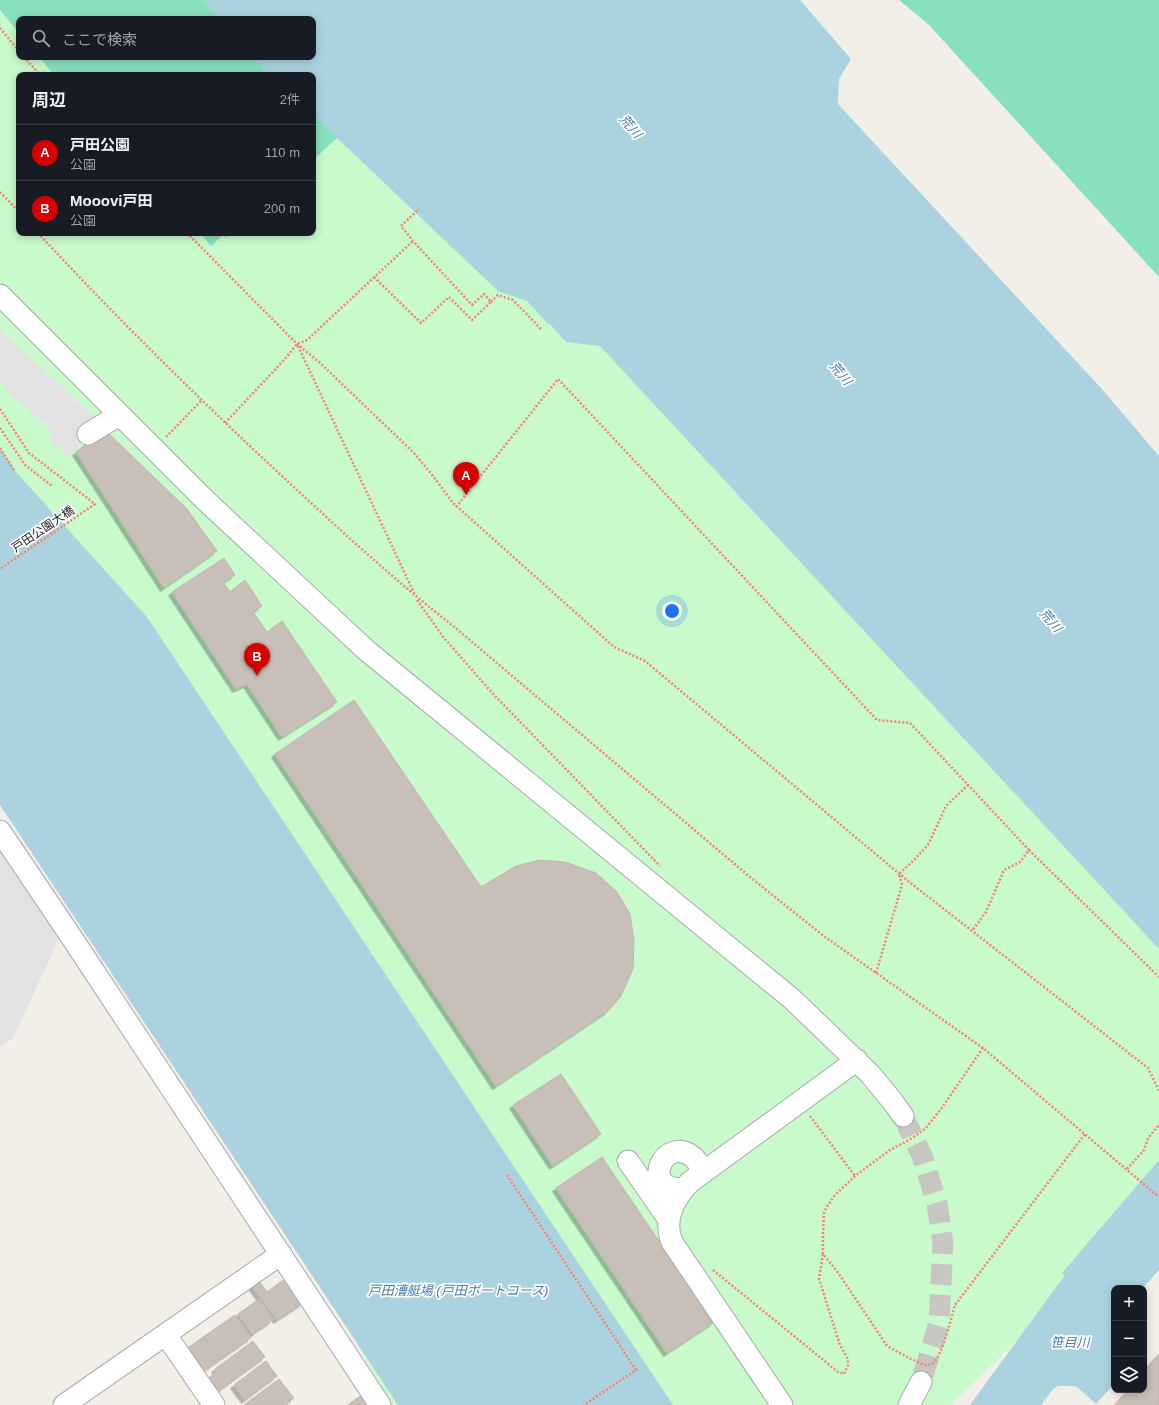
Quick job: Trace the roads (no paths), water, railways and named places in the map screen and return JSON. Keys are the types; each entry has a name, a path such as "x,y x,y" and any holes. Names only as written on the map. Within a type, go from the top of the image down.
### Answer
{"street":[{"path":"0,294 205,500 366,650 792,999 857,1060 882,1087 903,1116"},
{"path":"88,434 119,414"},
{"path":"0,831 77,944 380,1405"},
{"path":"782,1405 672,1242 669,1235 669,1220 674,1204 682,1189 690,1182 857,1060"},
{"path":"682,1189 671,1188 661,1181 658,1170 663,1159 670,1154 682,1152 694,1158 704,1172"},
{"path":"628,1161 669,1220"},
{"path":"64,1405 281,1254"},
{"path":"166,1335 214,1405"},
{"path":"909,1405 921,1382"}],"water":[{"name":"荒川","path":"203,0 800,0 851,59 839,79 838,104 1101,388 1159,456 1159,949 600,346 566,342 527,301 498,291 316,118 316,72 268,72 255,60 316,60 316,16 216,16"},
{"name":"戸田漕艇場 (戸田ボートコース)","path":"0,448 16,472 147,617 673,1405 398,1405 0,805"},
{"name":"笹目川","path":"1159,1160 1159,1270 1146,1285 1111,1285 1111,1387 1096,1404 1077,1387 1059,1386 1054,1388 1041,1405 970,1405 1065,1275 1062,1273"}],"tunnel":[{"path":"903,1116 923,1158 937,1204 943,1244 939,1323 921,1382"}],"place":[{"name":"戸田公園","path":"466,495"},
{"name":"Mooovi戸田","path":"257,676"}]}
